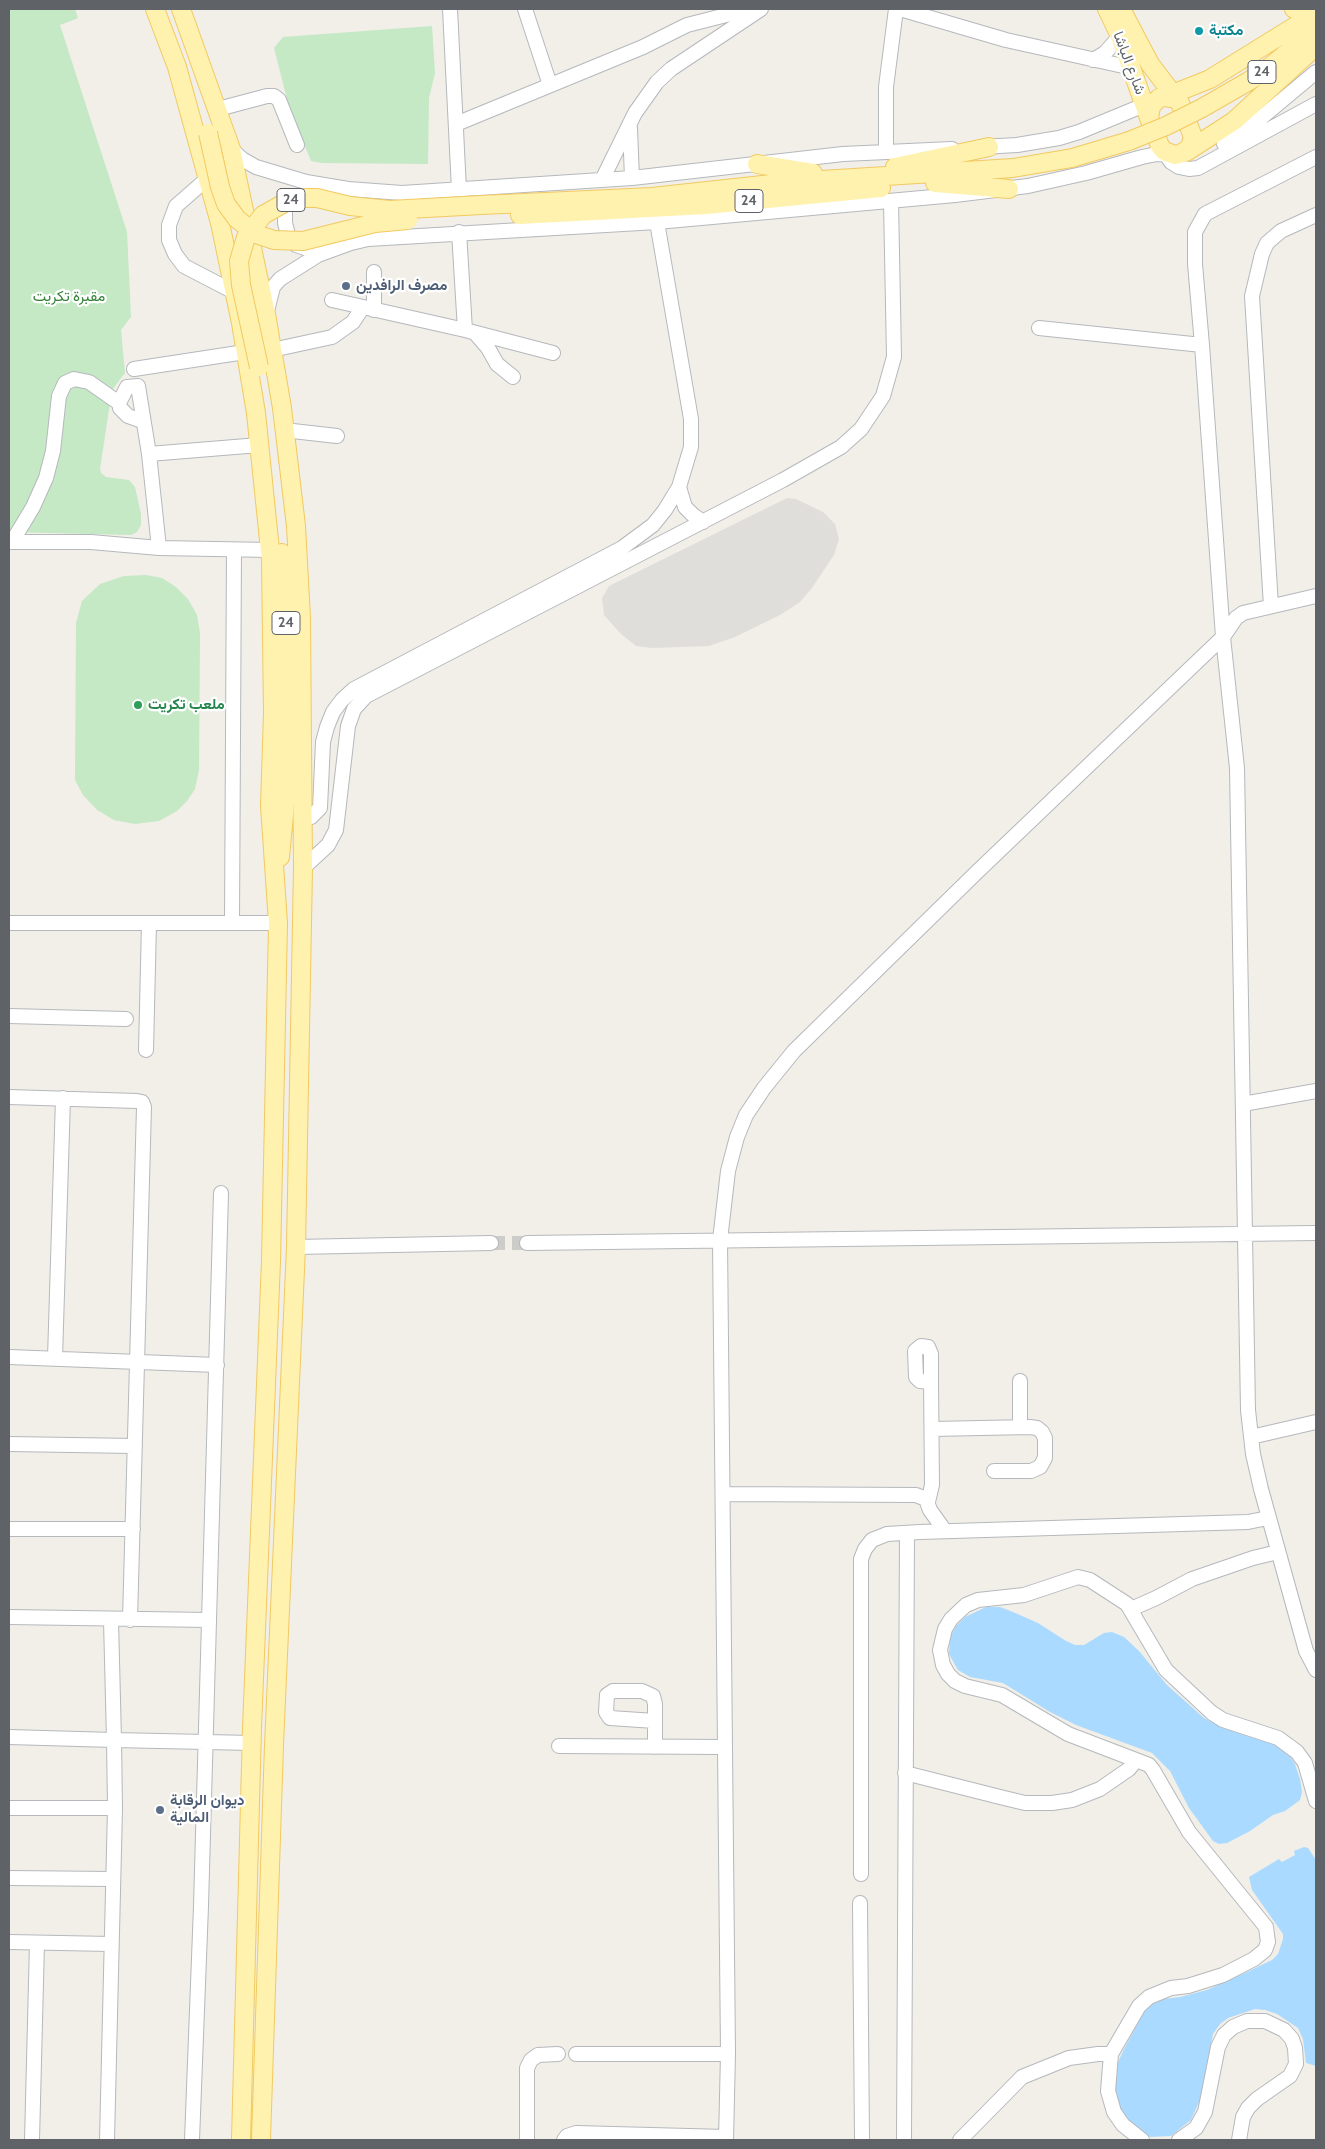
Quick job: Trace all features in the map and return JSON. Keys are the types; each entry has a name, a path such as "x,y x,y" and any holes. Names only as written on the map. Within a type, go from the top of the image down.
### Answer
{"main road":[{"path":"155,9 176,67 220,223 245,352 259,445 270,550 273,713 270,806 278,923 271,1261 252,1743 241,2140"},
{"name":"24","path":"168,9 198,98 226,204 244,225 265,238 284,242 303,241 375,223 790,182 935,183 1072,158 1129,141 1166,126 1202,108 1263,71 1316,29"},
{"path":"181,9 231,149 266,314 284,430 296,526 301,618 302,868 295,1255 274,1745 261,2140"},
{"name":"شارع الباشا","path":"1107,9 1132,68 1161,102"},
{"path":"1121,9 1150,64 1161,102 1186,151"},
{"path":"1294,9 1316,16"},
{"path":"1161,102 1223,72 1302,22 1316,16"},
{"path":"1186,151 1234,121 1316,46"},
{"path":"1161,102 1183,108 1186,151"},
{"path":"820,206 853,182 900,166 989,147"},
{"path":"757,164 853,182"},
{"name":"24","path":"276,880 285,806 288,709 286,618 274,468 259,367 241,285 239,261 246,237 263,215 288,201 302,198 316,198 350,206 390,210 482,211 681,207 853,182 1013,168"},
{"path":"935,183 1009,189"},
{"path":"681,207 696,218"},
{"path":"271,1261 295,1255"}],"street":[{"path":"450,9 459,190"},
{"path":"456,124 643,47 687,25 750,9"},
{"path":"602,180 645,97 657,82 671,69 761,9"},
{"path":"886,152 886,88 898,9 1006,40 1132,68"},
{"path":"529,10 550,85"},
{"path":"1093,60 1105,53 1120,36"},
{"path":"1161,102 1059,138 1017,145 843,154 632,178 459,190 402,193 313,186 300,189 289,199 285,210 284,223 288,234 296,244 311,250 385,236 657,222 1009,189 1066,178 1142,157 1186,151 1244,132 1316,72"},
{"path":"218,109 267,96 274,96 279,100 297,145"},
{"path":"1186,151 1316,104"},
{"path":"630,127 632,178"},
{"path":"231,149 242,159 256,167 306,182 332,187"},
{"path":"1316,157 1205,214 1199,222 1196,232 1195,264 1223,637 1237,768 1247,1384 1251,1437 1268,1518 1306,1651 1316,1670"},
{"path":"208,178 176,206 169,225 169,240 175,254 184,266 234,292"},
{"path":"302,868 328,845 336,830 348,726 354,709 366,696 687,531 835,451 861,430 877,408 892,371 896,344 891,200"},
{"path":"1271,606 1252,296 1262,254 1267,243 1281,231 1316,215"},
{"path":"302,820 311,818 320,808 323,742 327,726 333,712 354,689 622,548 652,525 665,510 679,487 689,454 691,419 657,222"},
{"path":"459,232 469,331 484,342 497,364 512,377"},
{"path":"266,314 273,288 280,280 318,256 351,242"},
{"path":"272,350 332,337 347,328 368,309 374,272"},
{"path":"332,300 469,331 553,353"},
{"path":"1039,328 1202,345"},
{"path":"134,369 245,352"},
{"path":"11,542 33,508 46,478 52,456 59,396 65,383 71,380 83,379 118,402 120,408 128,416 142,421"},
{"path":"118,402 122,392 127,387 138,386 142,421 149,454 159,548"},
{"path":"284,430 337,436"},
{"path":"149,454 259,445"},
{"path":"679,487 685,506 703,522"},
{"path":"665,510 681,515 686,522 687,531"},
{"path":"11,542 92,542 159,548 270,550"},
{"path":"232,923 234,550"},
{"path":"564,2140 571,2133 726,2139 728,2054 720,1240 728,1171 737,1137 746,1115 764,1088 794,1051 971,878 1223,637 1236,618 1243,613 1316,596"},
{"path":"9,923 278,923"},
{"path":"146,1050 149,923"},
{"path":"9,1016 126,1019"},
{"path":"1243,1104 1316,1091"},
{"path":"9,1097 139,1101 144,1107 130,1620"},
{"path":"55,1358 64,1098"},
{"path":"192,2140 221,1193"},
{"path":"527,1243 1316,1233"},
{"path":"295,1255 492,1243"},
{"path":"9,1357 217,1365"},
{"path":"1020,1380 1020,1427"},
{"path":"904,2140 905,1773 914,1532 929,1506 932,1485 931,1382"},
{"path":"1251,1437 1316,1422"},
{"path":"932,1429 1034,1427 1042,1432 1046,1442 1044,1462 1040,1468 1034,1471 994,1471"},
{"path":"9,1444 136,1446"},
{"path":"723,1494 916,1495 923,1497 945,1530"},
{"path":"861,1874 861,1559 865,1549 876,1537 887,1534 945,1530 1232,1523 1255,1522 1268,1518"},
{"path":"9,1529 133,1529"},
{"path":"1131,1609 1192,1579 1253,1558 1278,1552"},
{"path":"1142,2140 1123,2125 1114,2112 1108,2092 1111,2054 1139,2006 1149,1997 1171,1988 1188,1986 1223,1975 1242,1965 1265,1950 1268,1936 1266,1927 1189,1832 1149,1766 1068,1734 1002,1696 959,1684 948,1674 940,1650 945,1629 954,1615 966,1605 988,1598 1024,1595 1072,1578 1082,1577 1090,1580 1123,1601 1131,1609 1166,1670 1212,1713 1223,1720 1278,1738 1297,1752 1305,1763 1316,1801"},
{"path":"9,1618 209,1620"},
{"path":"106,2140 115,1808 111,1620"},
{"path":"655,1721 655,1747"},
{"path":"9,1737 252,1743"},
{"path":"559,1746 725,1747"},
{"path":"905,1773 1004,1798 1025,1802 1052,1802 1072,1800 1100,1789 1129,1769 1136,1760"},
{"path":"9,1808 115,1808"},
{"path":"9,1878 112,1879"},
{"path":"860,1903 862,2140"},
{"path":"9,1942 111,1944"},
{"path":"32,2140 37,1943"},
{"path":"1179,2140 1196,2128 1205,2112 1218,2047 1224,2035 1233,2027 1246,2021 1265,2021 1284,2030 1292,2039 1296,2048 1296,2064 1290,2076 1257,2099 1248,2108 1243,2117 1239,2140"},
{"path":"527,2140 527,2068 531,2060 538,2055 558,2054"},
{"path":"576,2054 728,2054"},
{"path":"960,2140 1013,2084 1026,2075 1069,2058 1084,2055 1111,2054"}],"shaded area":[{"path":"787,498 796,499 823,512 835,524 839,539 834,555 812,588 800,602 780,615 735,637 709,646 652,648 636,646 620,633 604,615 602,598 609,586"}],"green space":[{"name":"مقبرة تكريت","path":"9,9 75,9 78,18 60,25 127,232 131,317 121,330 125,373 112,390 100,469 101,473 106,477 129,480 135,487 141,514 141,525 137,532 131,535 9,532"},
{"path":"432,26 435,73 429,98 428,164 322,163 311,161 289,107 274,48 283,37"},
{"name":"ملعب تكريت","path":"146,575 162,578 176,587 188,599 197,615 200,633 199,770 195,789 177,811 159,821 135,824 114,820 97,810 83,795 75,780 76,623 82,601 100,584 124,576"}],"water":[{"path":"986,1607 1000,1607 1013,1612 1038,1623 1075,1645 1084,1645 1104,1633 1112,1632 1124,1637 1139,1651 1167,1685 1204,1718 1223,1728 1275,1745 1288,1753 1295,1764 1300,1779 1302,1792 1300,1800 1285,1811 1273,1815 1250,1831 1227,1843 1219,1844 1213,1841 1189,1808 1170,1771 1152,1753 1076,1725 1050,1712 1003,1683 970,1677 958,1670 949,1654 950,1637 956,1626 965,1617"},
{"path":"1304,1847 1308,1848 1316,1860 1316,2066 1306,2063 1303,2039 1298,2028 1277,2014 1255,2009 1228,2018 1220,2024 1213,2034 1200,2100 1191,2120 1171,2136 1148,2137 1131,2125 1122,2113 1115,2094 1115,2069 1124,2049 1144,2012 1152,2004 1164,1999 1207,1990 1272,1960 1278,1954 1283,1934 1252,1890 1249,1877 1279,1859 1282,1862 1295,1855 1294,1851"}],"tunnel":[{"path":"491,1243 527,1243"}],"place":[{"name":"مكتبة","path":"1199,31"},
{"name":"مصرف الرافدين","path":"346,286"},
{"name":"ملعب تكريت","path":"138,705"},
{"name":"ديوان الرقابة المالية","path":"160,1810"}]}
